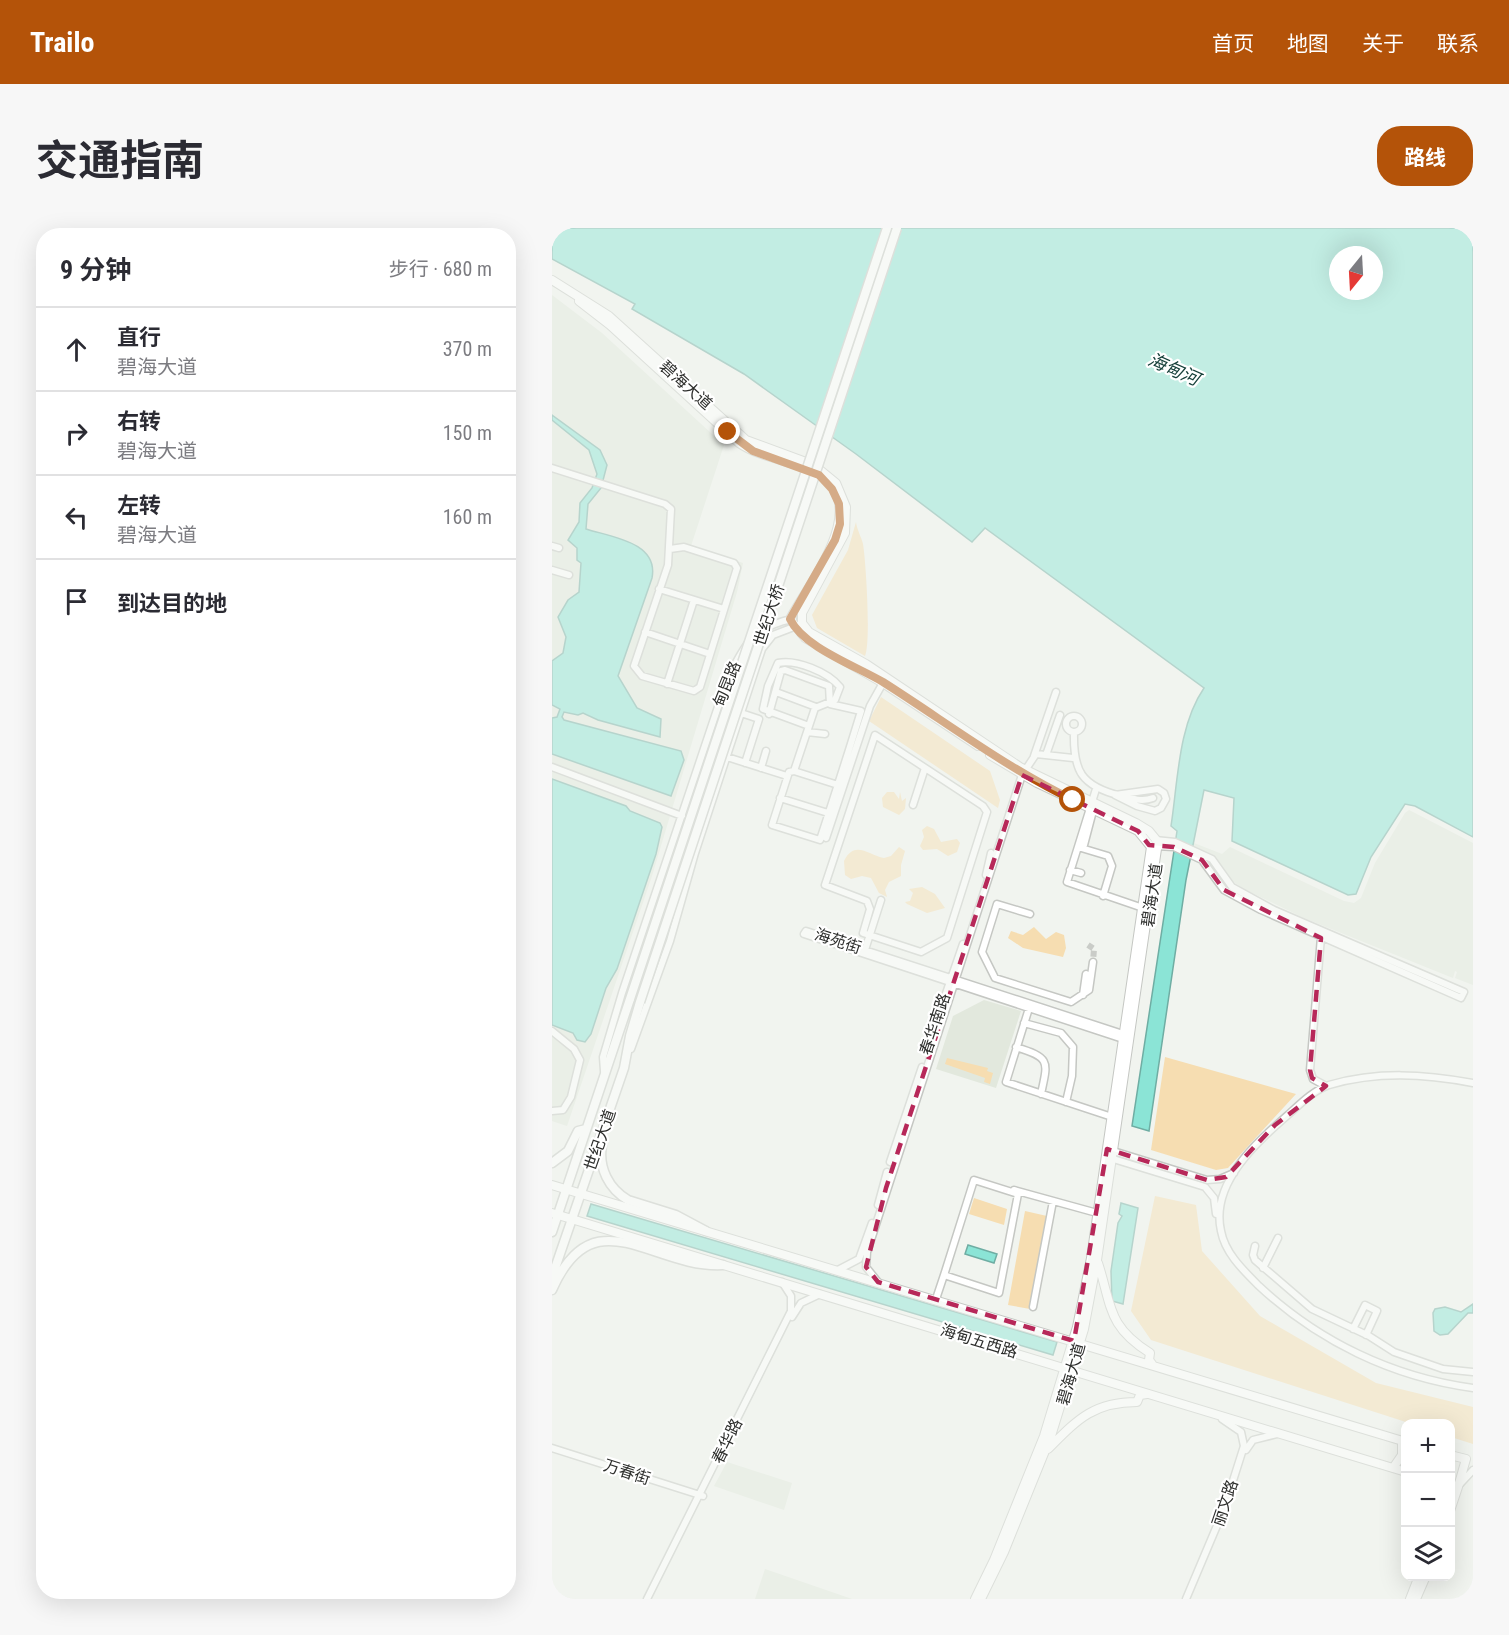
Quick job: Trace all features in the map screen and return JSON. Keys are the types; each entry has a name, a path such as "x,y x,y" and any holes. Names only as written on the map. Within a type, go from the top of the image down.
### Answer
{"highway":[{"name":"世纪大桥","path":"630,999 887,228"},
{"name":"世纪大桥","path":"640,1002 897,228"},
{"name":"世纪大道","path":"552,1232 555,1214 567,1189 604,1071 611,1059 630,999"},
{"name":"世纪大道","path":"552,1276 628,1055 630,1036 640,1002"},
{"path":"552,1163 568,1150 578,1131 586,1129"},
{"path":"600,1138 605,1173 617,1192 628,1200 676,1215 706,1231"},
{"path":"552,1290 571,1256 583,1246 598,1241 623,1242 701,1265 723,1265"}],"main road":[{"name":"碧海大道","path":"552,280 609,316 746,440 814,465 836,483 846,507 845,532 802,613 802,623 809,632 1021,771 1138,831 1148,842 1143,908 1127,1038 1112,1117 1110,1154 1097,1214 1077,1342"},
{"name":"碧海大道","path":"552,285 605,321 739,443 753,451 815,472 832,489 840,512 839,530 792,623 805,638 885,680"},
{"name":"碧海大道","path":"981,1599 1004,1552 1044,1452 1077,1342 1097,1260 1110,1154 1158,843 1149,831 1136,823 1092,806"},
{"name":"海甸五西路","path":"552,1185 1401,1440"},
{"name":"海甸五西路","path":"555,1214 1401,1471"},
{"path":"1097,1260 1112,1313 1130,1338 1150,1353 1149,1360 1152,1364"},
{"name":"碧海大道","path":"975,1599 998,1550 1069,1370"},
{"path":"1044,1452 1085,1414 1105,1406 1137,1402 1141,1394 1148,1394"},
{"path":"1455,1456 1470,1460 1455,1484"},
{"path":"1394,1469 1401,1457"},
{"path":"1410,1599 1417,1581"},
{"path":"1416,1599 1424,1581"}],"street":[{"path":"552,468 668,506 672,515 668,535 670,549 635,670 642,675 691,691 698,689 736,571 735,563 684,547 670,549"},
{"path":"552,570 569,575"},
{"path":"659,589 724,609"},
{"path":"667,684 694,600"},
{"path":"792,623 802,623"},
{"name":"甸昆路","path":"604,1071 603,1057 622,993 728,677 743,647 752,637 768,627 792,623"},
{"name":"甸昆路","path":"628,1055 670,941 707,818 766,643 773,635 792,623"},
{"path":"645,632 710,654"},
{"path":"825,734 769,714 764,711 763,704 770,679 780,663 795,662 838,684 839,693 830,704"},
{"path":"769,714 782,671 788,670 829,686 830,704"},
{"path":"728,677 741,676 751,684"},
{"path":"826,838 873,698 885,680"},
{"path":"776,692 816,707 830,704 861,711 838,785 828,813 820,840 772,825 789,772 794,771 838,785"},
{"name":"春华南路","path":"838,1270 856,1262 863,1250 980,898 986,868 1021,771 1034,756 1056,692"},
{"path":"794,771 816,707"},
{"path":"741,713 759,719 745,763"},
{"path":"1046,755 1060,715"},
{"path":"1074,732 1073,758 1084,777 1096,789 1136,800 1153,798"},
{"path":"874,735 925,768 983,806 987,812 950,929 944,940 921,951 863,933 870,909 867,900 825,885 874,735"},
{"path":"858,739 870,747"},
{"path":"761,768 766,751"},
{"path":"1034,756 1073,758"},
{"path":"727,757 787,777"},
{"path":"552,767 694,817 707,818"},
{"path":"912,805 925,768"},
{"path":"1078,847 1084,845 1085,828 1096,789"},
{"path":"1158,789 1164,793 1166,799 1161,808 1155,811 1132,804 1115,795 1158,789"},
{"path":"780,798 828,813"},
{"path":"1148,842 1170,844 1212,860 1232,887 1323,935 1461,998 1464,992 1323,935"},
{"path":"1078,847 1068,884 1143,908"},
{"path":"1078,847 1108,856 1112,866 1103,896"},
{"path":"1070,870 1081,873"},
{"path":"980,898 1030,914"},
{"path":"864,952 881,900"},
{"path":"997,904 982,952 995,978 1071,1002 1089,990 1093,962"},
{"name":"海苑街","path":"864,952 806,931 804,934 1127,1038"},
{"path":"1323,935 1310,1070 1313,1079 1326,1086"},
{"path":"1083,996 1086,974"},
{"name":"春华南路","path":"878,1282 866,1267 867,1252 952,981"},
{"path":"1039,1009 1044,994"},
{"path":"1030,1006 1006,1082 1112,1117"},
{"path":"1024,1023 1061,1034 1073,1047 1074,1061 1066,1102"},
{"path":"552,1033 572,1051 577,1060 566,1102 561,1107 552,1109"},
{"path":"1016,1047 1041,1056 1045,1060 1047,1066 1041,1094"},
{"path":"1473,1083 1407,1074 1372,1076 1326,1086 1275,1125 1246,1155 1235,1172 1220,1209 1221,1233 1235,1260 1273,1298 1318,1332 1361,1356 1416,1376 1473,1390"},
{"path":"1110,1154 1207,1180 1220,1179 1235,1172"},
{"path":"1110,1154 1210,1191 1215,1202 1219,1238 1233,1262 1273,1303 1323,1339 1395,1373 1473,1390"},
{"path":"936,1300 974,1180 976,1180"},
{"path":"976,1180 1097,1214"},
{"path":"967,1211 976,1180"},
{"path":"944,1275 999,1293 1018,1194 976,1180"},
{"path":"1033,1307 1053,1201"},
{"path":"1263,1268 1278,1238"},
{"path":"1255,1246 1253,1258 1312,1309 1407,1358 1443,1369 1473,1372"},
{"name":"春华路","path":"701,1497 791,1311 790,1292 782,1282"},
{"name":"春华路","path":"649,1599 796,1309 805,1300 821,1294"},
{"path":"1353,1329 1365,1305 1377,1311 1366,1335"},
{"name":"丽文路","path":"1187,1599 1224,1509 1244,1446 1244,1438 1238,1430 1217,1415"},
{"name":"丽文路","path":"1187,1599 1220,1527 1248,1445 1260,1437 1278,1434"},
{"name":"万春街","path":"552,1449 701,1497"},
{"path":"1455,1485 1473,1470"}],"highlighted area":[{"path":"1022,775 1138,831 1149,845 1174,847 1202,860 1224,890 1321,938 1310,1070 1312,1078 1326,1086 1275,1125 1226,1177 1207,1180 1107,1149 1074,1341 878,1282 866,1267 886,1188"}],"shaded area":[{"path":"552,295 602,333 724,445 691,546 743,563 737,592 652,876 567,1126 552,1121"},
{"path":"856,522 863,544 865,567 868,620 865,656 817,628 812,615 848,550"},
{"path":"881,697 990,771 1000,800 998,808 869,721"},
{"path":"887,792 894,792 899,799 900,792 902,801 906,798 905,809 899,815 883,807 882,798"},
{"path":"1409,810 1473,843 1473,985 1455,978 1457,972 1455,971 1453,978 1304,918 1246,890 1193,856 1194,843 1222,854 1230,847 1344,901 1354,903 1361,898 1375,863"},
{"path":"927,826 934,829 941,842 957,839 960,843 957,852 948,856 937,849 923,850 920,846 924,837 922,830"},
{"path":"899,847 905,851 901,876 889,882 885,890 887,897 879,893 871,878 862,876 851,879 845,875 844,861 853,851 862,850 884,858 891,856"},
{"path":"922,887 935,894 945,908 927,913 905,902 910,901 913,893 909,889"},
{"path":"1034,927 1046,939 1056,932 1064,935 1066,948 1063,957 1023,948 1008,938 1011,931 1023,935"},
{"path":"984,1000 1021,1011 996,1088 936,1069 953,1016"},
{"path":"1165,1057 1296,1094 1228,1168 1216,1170 1151,1150"},
{"path":"947,1058 988,1068 987,1071 993,1073 990,1084 984,1082 985,1078 945,1064"},
{"path":"1155,1196 1196,1205 1202,1251 1260,1316 1376,1383 1473,1407 1473,1444 1455,1438 1455,1419 1401,1420 1151,1340 1131,1311"},
{"path":"974,1198 1007,1209 1004,1225 969,1214"},
{"path":"1025,1211 1047,1216 1030,1309 1008,1305"},
{"path":"727,1462 792,1483 784,1510 714,1486"},
{"path":"765,1569 852,1599 755,1599"}],"water":[{"name":"海甸河","path":"552,228 1473,228 1473,837 1415,806 1405,804 1371,857 1356,894 1348,895 1232,841 1234,798 1204,790 1186,880 1149,1131 1132,1126 1177,831 1171,826 1180,754 1189,719 1204,688 985,528 972,542 856,454 744,374 632,309 635,304 552,259"},
{"path":"552,415 600,450 607,465 601,488 588,504 586,529 631,543 648,556 652,566 652,578 618,676 637,708 661,719 660,737 598,720 583,713 578,715 564,712 562,717 564,720 681,751 684,760 671,796 552,754 552,718 557,717 560,709 552,705 552,661 563,653 566,637 558,617 568,600 579,592 581,563 577,560 577,548 568,540 579,522 580,503 592,488 597,474 589,450 552,420"},
{"path":"552,779 626,806 630,811 660,823 662,827 656,854 617,969 606,988 591,1034 585,1042 577,1040 573,1033 552,1025"},
{"path":"1121,1203 1138,1208 1123,1304 1112,1301 1111,1271 1118,1223 1122,1216 1119,1214"},
{"path":"591,1204 1057,1342 1053,1355 587,1216"},
{"path":"968,1245 997,1254 994,1263 965,1254"},
{"path":"1473,1304 1473,1313 1468,1313 1448,1334 1440,1335 1434,1331 1433,1313 1435,1309 1445,1307 1461,1312"}],"tunnel":[{"path":"1088,945 1094,949 1093,962"}],"route":[{"path":"728,432 748,449 819,475 828,483 839,504 840,524 837,535 790,619 794,627 805,638 883,683 1022,775 1073,800"}]}
